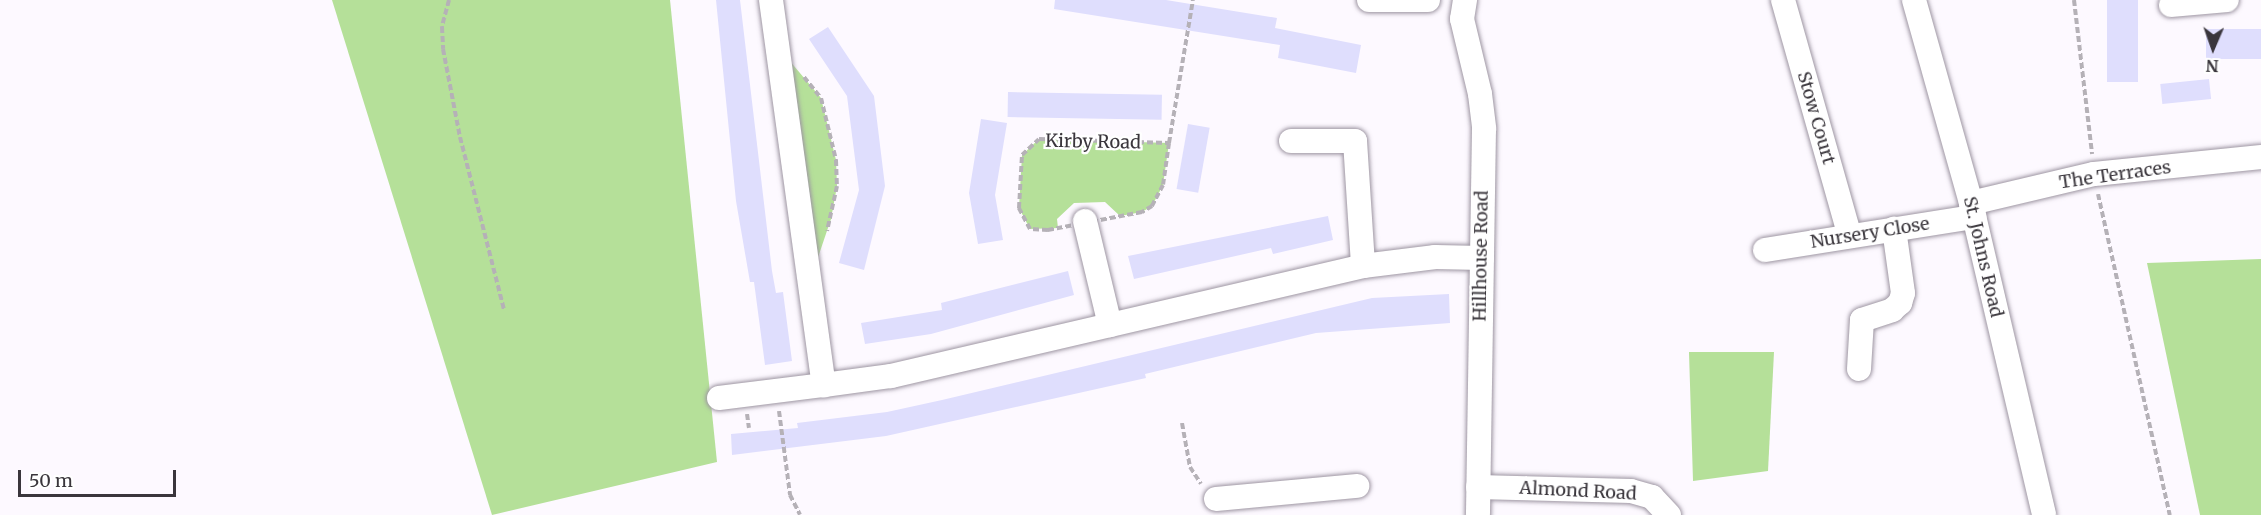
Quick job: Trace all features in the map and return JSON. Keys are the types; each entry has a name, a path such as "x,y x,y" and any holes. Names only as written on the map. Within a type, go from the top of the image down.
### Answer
{"street":[{"path":"771,0 824,385"},
{"path":"1369,0 1428,0"},
{"name":"Stow Court","path":"1783,0 1850,236"},
{"name":"St. Johns Road","path":"1914,0 1973,210 2044,515"},
{"path":"2170,5 2227,0"},
{"name":"Hillhouse Road","path":"1459,1 1483,113 1478,515"},
{"path":"1291,141 1355,141 1363,266"},
{"name":"The Terraces","path":"1973,210 2094,174 2261,157"},
{"name":"Nursery Close","path":"1765,250 1894,230 1973,210"},
{"path":"1085,221 1110,325"},
{"path":"1859,369 1862,320 1867,315 1892,310 1900,303 1903,293 1894,230"},
{"path":"719,398 891,376 1363,266 1436,257 1482,258"},
{"path":"1212,493 1262,504 1358,486"},
{"name":"Almond Road","path":"1478,487 1631,491 1652,497 1669,515"}],"path":[{"path":"449,0 442,27 443,49 460,137 504,309"},
{"path":"1169,143 1193,0"},
{"path":"2074,0 2094,174 2170,515"},
{"path":"778,47 821,98 830,125 837,186 824,239"},
{"name":"Kirby Road","path":"1039,139 1169,143 1162,185 1152,206 1142,212 1085,221 1048,230 1030,230 1024,223 1019,208 1022,155 1030,146 1039,139"},
{"path":"778,403 790,495 800,515"},
{"path":"1182,423 1190,469 1212,493"}],"green space":[{"path":"332,0 670,0 717,462 492,515"},
{"path":"778,47 821,98 836,160 837,186 831,219 811,278"},
{"path":"1039,139 1169,143 1163,185 1152,206 1142,212 1120,216 1105,202 1074,203 1057,219 1058,228 1030,229 1019,208 1022,155"},
{"path":"2261,259 2261,515 2200,515 2147,263"},
{"path":"1689,352 1774,352 1768,471 1693,481"}],"building":[{"path":"716,0 740,0 772,271 776,293 783,292 792,361 765,365 754,282 750,282 736,201"},
{"path":"1055,0 1166,0 1277,18 1275,28 1361,45 1356,73 1278,58 1280,45 1054,9"},
{"path":"2107,0 2138,0 2138,82 2107,82"},
{"path":"828,27 874,96 885,186 864,270 839,263 859,190 847,96 809,39"},
{"path":"2206,29 2261,29 2261,59 2206,59"},
{"path":"2209,79 2211,99 2162,104 2160,84"},
{"path":"1008,92 1162,95 1162,120 1008,117"},
{"path":"981,119 1007,123 995,195 1003,240 978,244 969,193"},
{"path":"1188,124 1210,128 1198,193 1177,189"},
{"path":"1328,216 1333,240 1273,254 1271,248 1134,279 1128,256"},
{"path":"1068,271 1074,295 931,334 865,344 861,323 942,310 941,303"},
{"path":"1449,294 1450,323 1316,333 1145,374 1146,378 886,436 732,455 731,434 798,428 797,423 887,412 1372,298"}]}
